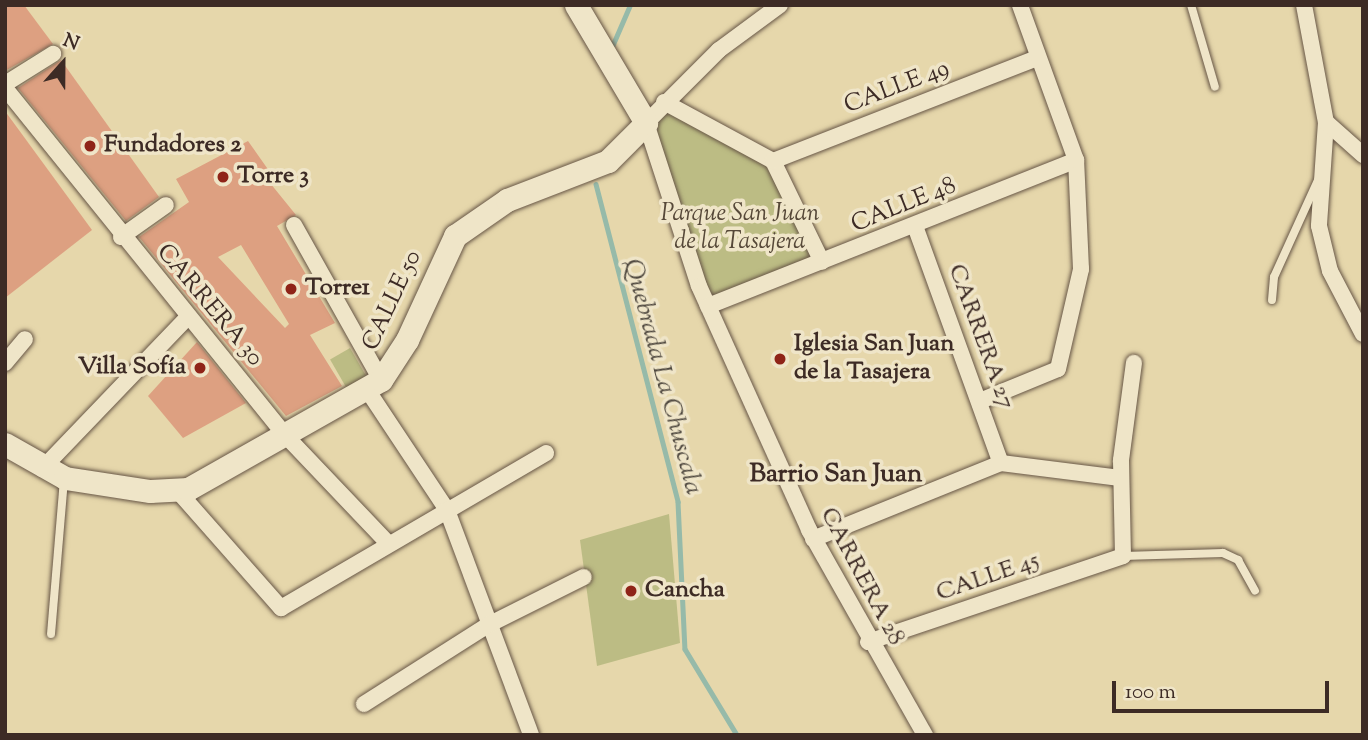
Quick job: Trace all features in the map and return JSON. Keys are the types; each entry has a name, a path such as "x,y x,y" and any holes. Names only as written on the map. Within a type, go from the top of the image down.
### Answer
{"street":[{"path":"576,5 603,44 633,104 646,123"},
{"name":"CALLE 50","path":"5,444 42,469 65,478 176,489 208,482 373,384 407,340 455,236 507,200 618,154 664,102 719,50 780,5"},
{"path":"980,401 1058,369 1081,268 1076,160 1020,5"},
{"path":"1304,5 1326,122 1319,177 1319,226 1330,271 1363,334"},
{"path":"5,86 53,54"},
{"name":"CALLE 49","path":"772,161 1037,58"},
{"name":"CARRERA 30","path":"5,86 121,237 286,436 389,544"},
{"path":"664,102 772,161 822,262"},
{"path":"1326,122 1363,155"},
{"name":"CARRERA 28","path":"646,123 708,306 813,539 868,642 925,735"},
{"name":"CALLE 48","path":"708,306 1076,160"},
{"path":"121,237 166,205"},
{"path":"294,225 373,384 447,510 531,735"},
{"name":"CARRERA 27","path":"915,226 1001,463"},
{"path":"42,469 188,317"},
{"path":"5,363 24,338"},
{"path":"1123,556 1121,478 1134,363"},
{"path":"176,489 281,608 546,453"},
{"path":"813,539 1001,463 1121,478"},
{"name":"CALLE 45","path":"868,642 1123,556"},
{"path":"364,704 488,625 584,577"}],"lane":[{"path":"1191,5 1215,87"},
{"path":"1272,300 1274,277 1319,177"},
{"path":"51,634 65,478"},
{"path":"1123,556 1223,553 1238,560 1255,591"}],"green space":[{"name":"Parque San Juan de la Tasajera","path":"664,102 771,162 820,262 708,305 642,132"},
{"path":"350,348 368,379 348,391 330,360"},
{"name":"Cancha","path":"669,514 680,643 597,666 580,540"}],"building":[{"path":"5,5 24,5 53,44 5,71"},
{"name":"Fundadores 2","path":"61,60 159,197 126,221 18,88"},
{"path":"5,111 92,230 5,298"},
{"path":"248,141 272,175 266,178 296,215 277,226 335,323 310,335 342,386 286,416 139,237 189,202 176,179","holes":["241,245 289,324 285,328 218,257"]},
{"name":"Villa Sofía","path":"197,342 246,403 183,438 148,396"}],"waterway":[{"path":"611,49 630,5"},
{"name":"Quebrada La Chuscala","path":"596,184 678,502 685,649 737,735"}],"place":[{"name":"Fundadores 2","path":"90,146"},
{"name":"Torre 3","path":"223,177"},
{"name":"Torre1","path":"291,289"},
{"name":"Iglesia San Juan de la Tasajera","path":"780,359"},
{"name":"Villa Sofía","path":"200,368"},
{"name":"Cancha","path":"631,591"}],"district":[{"name":"Barrio San Juan","path":"836,475"}]}
